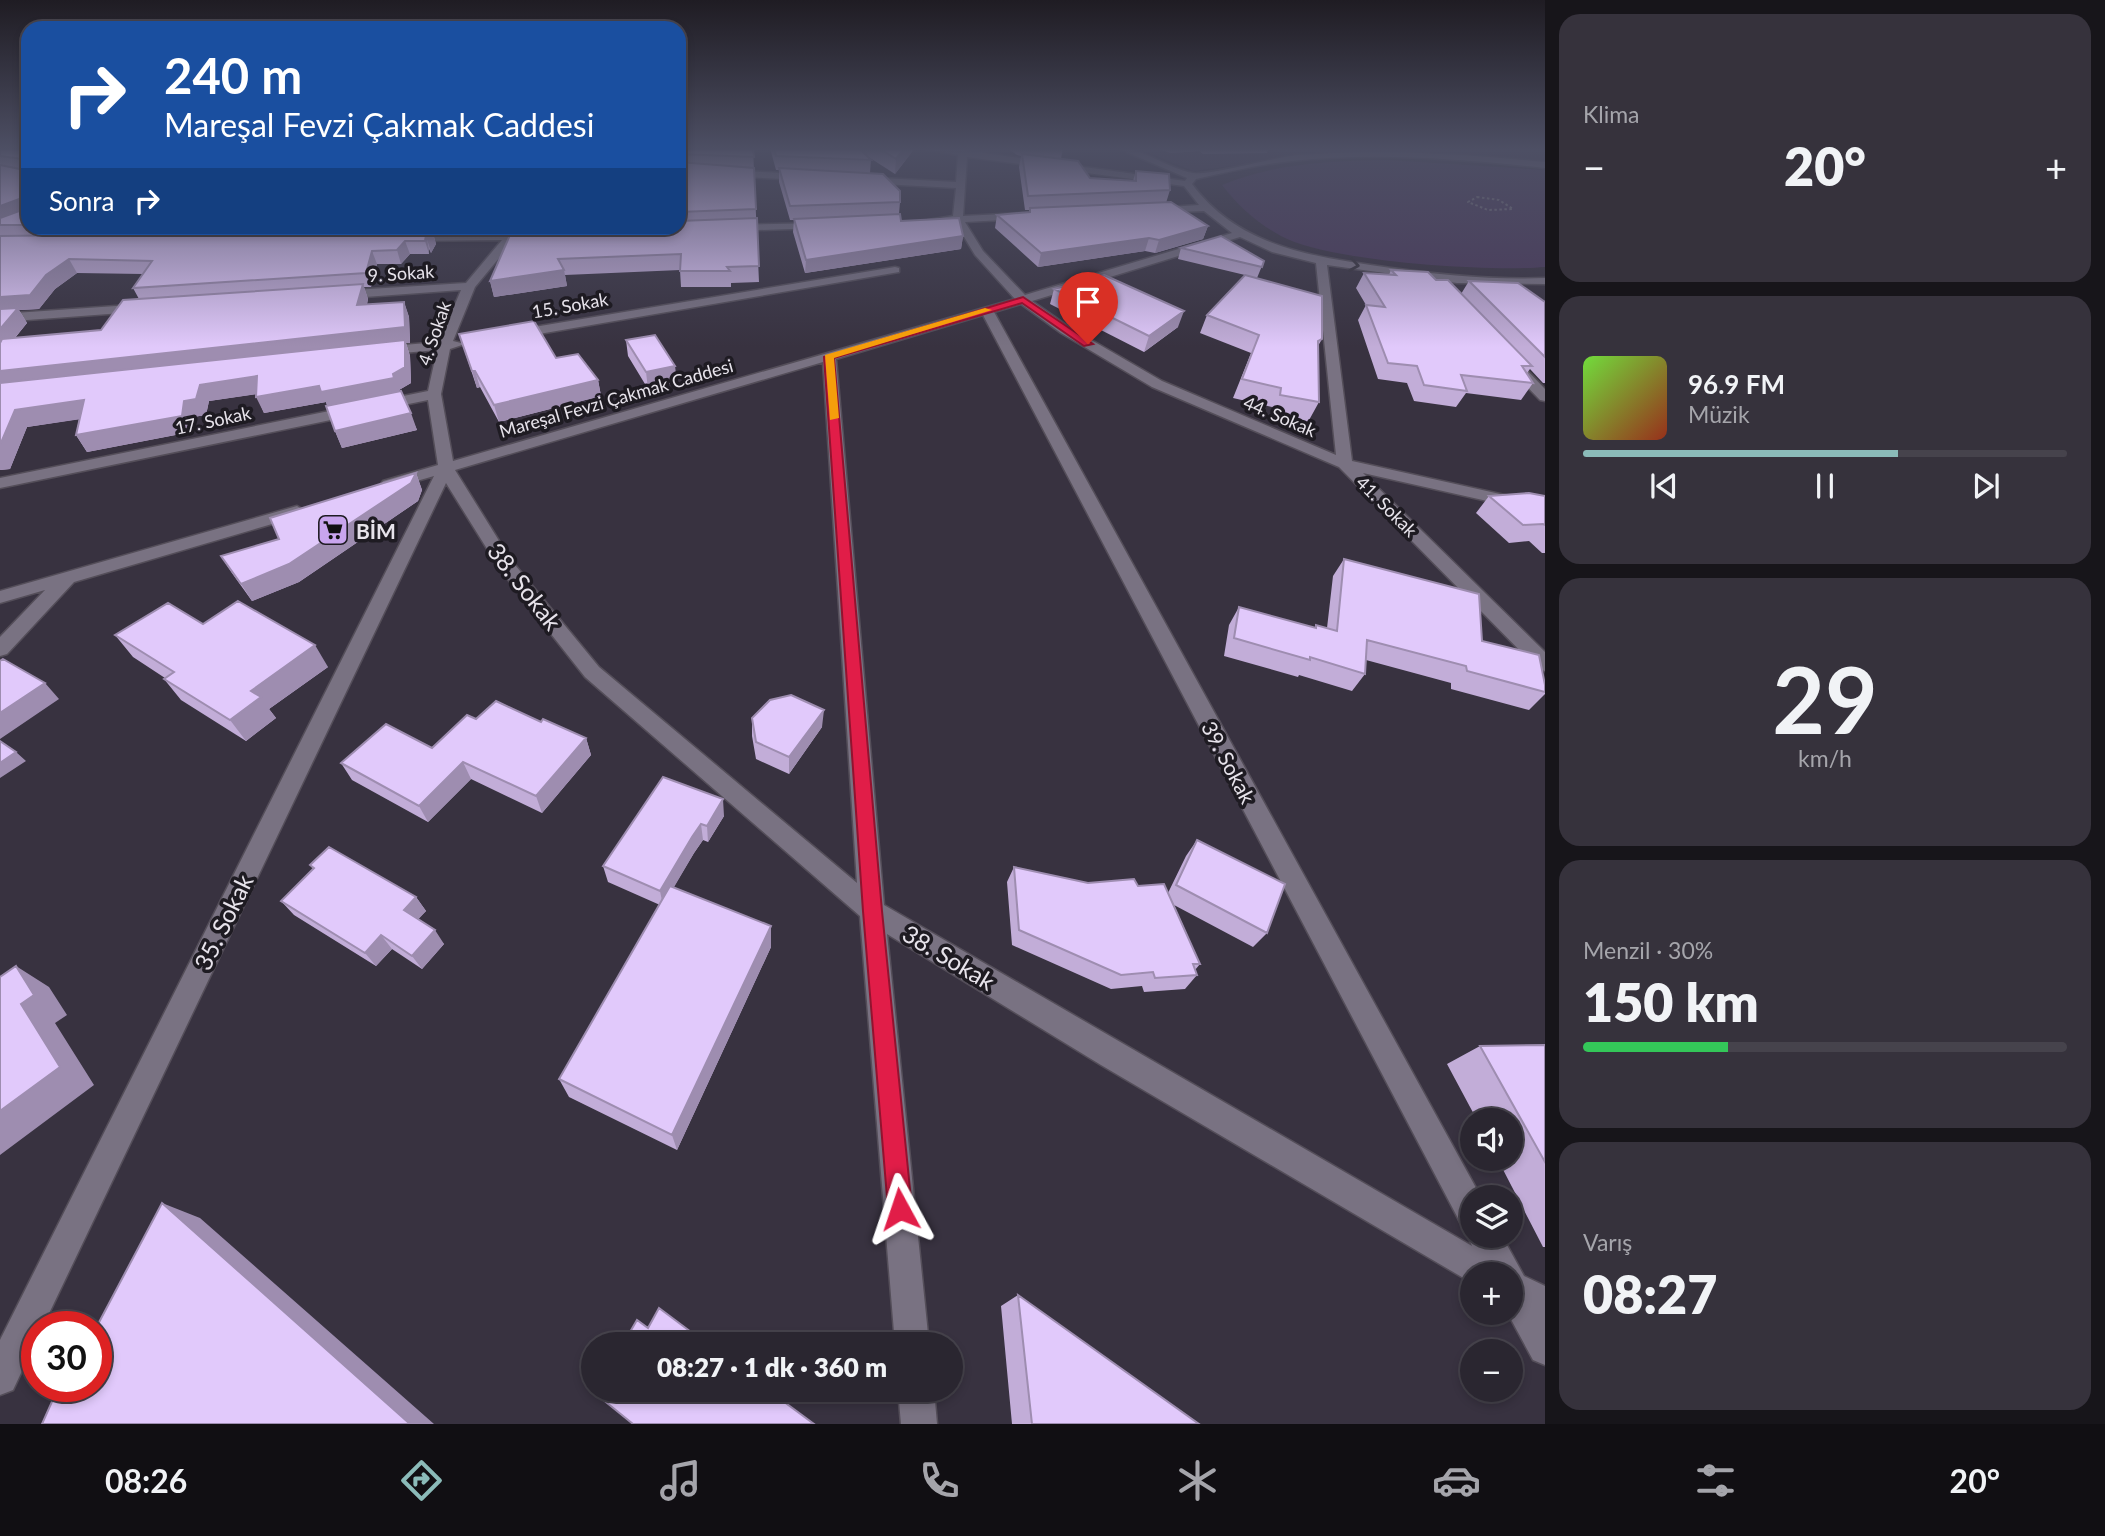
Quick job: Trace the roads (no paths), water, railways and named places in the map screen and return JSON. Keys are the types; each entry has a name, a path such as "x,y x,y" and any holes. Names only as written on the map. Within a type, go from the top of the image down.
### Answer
{"street":[{"path":"958,214 958,219"},
{"path":"1216,214 1242,233 1289,254 1431,277 1542,283"},
{"path":"917,221 1039,215"},
{"name":"44. Sokak","path":"958,219 979,253 1023,300 1065,330 1157,384 1346,464 1545,509"},
{"path":"713,229 835,224"},
{"name":"Mareşal Fevzi Çakmak Caddesi","path":"368,490 987,311 1242,233"},
{"path":"397,239 493,235"},
{"name":"4. Sokak","path":"446,467 434,394 444,346 469,286 516,235"},
{"name":"41. Sokak","path":"1321,260 1346,464 1545,664"},
{"name":"15. Sokak","path":"499,337 895,270"},
{"path":"1431,277 1450,297"},
{"name":"9. Sokak","path":"317,296 469,286"},
{"path":"0,318 166,307"},
{"name":"39. Sokak","path":"987,311 1460,1191"},
{"path":"368,352 471,342"},
{"path":"829,357 872,911 911,1332"},
{"path":"1507,357 1545,397"},
{"name":"17. Sokak","path":"0,483 434,394"},
{"name":"38. Sokak","path":"446,467 464,501 505,564 592,672 872,911 1111,1055 1472,1262"},
{"name":"35. Sokak","path":"0,1377 446,467"},
{"path":"0,597 316,505"},
{"path":"0,649 69,577"},
{"name":"38. Sokak","path":"1523,1291 1545,1303"},
{"path":"1523,1311 1545,1348"},
{"path":"917,1402 919,1424"}],"place":[{"name":"BİM","path":"333,530"}]}
